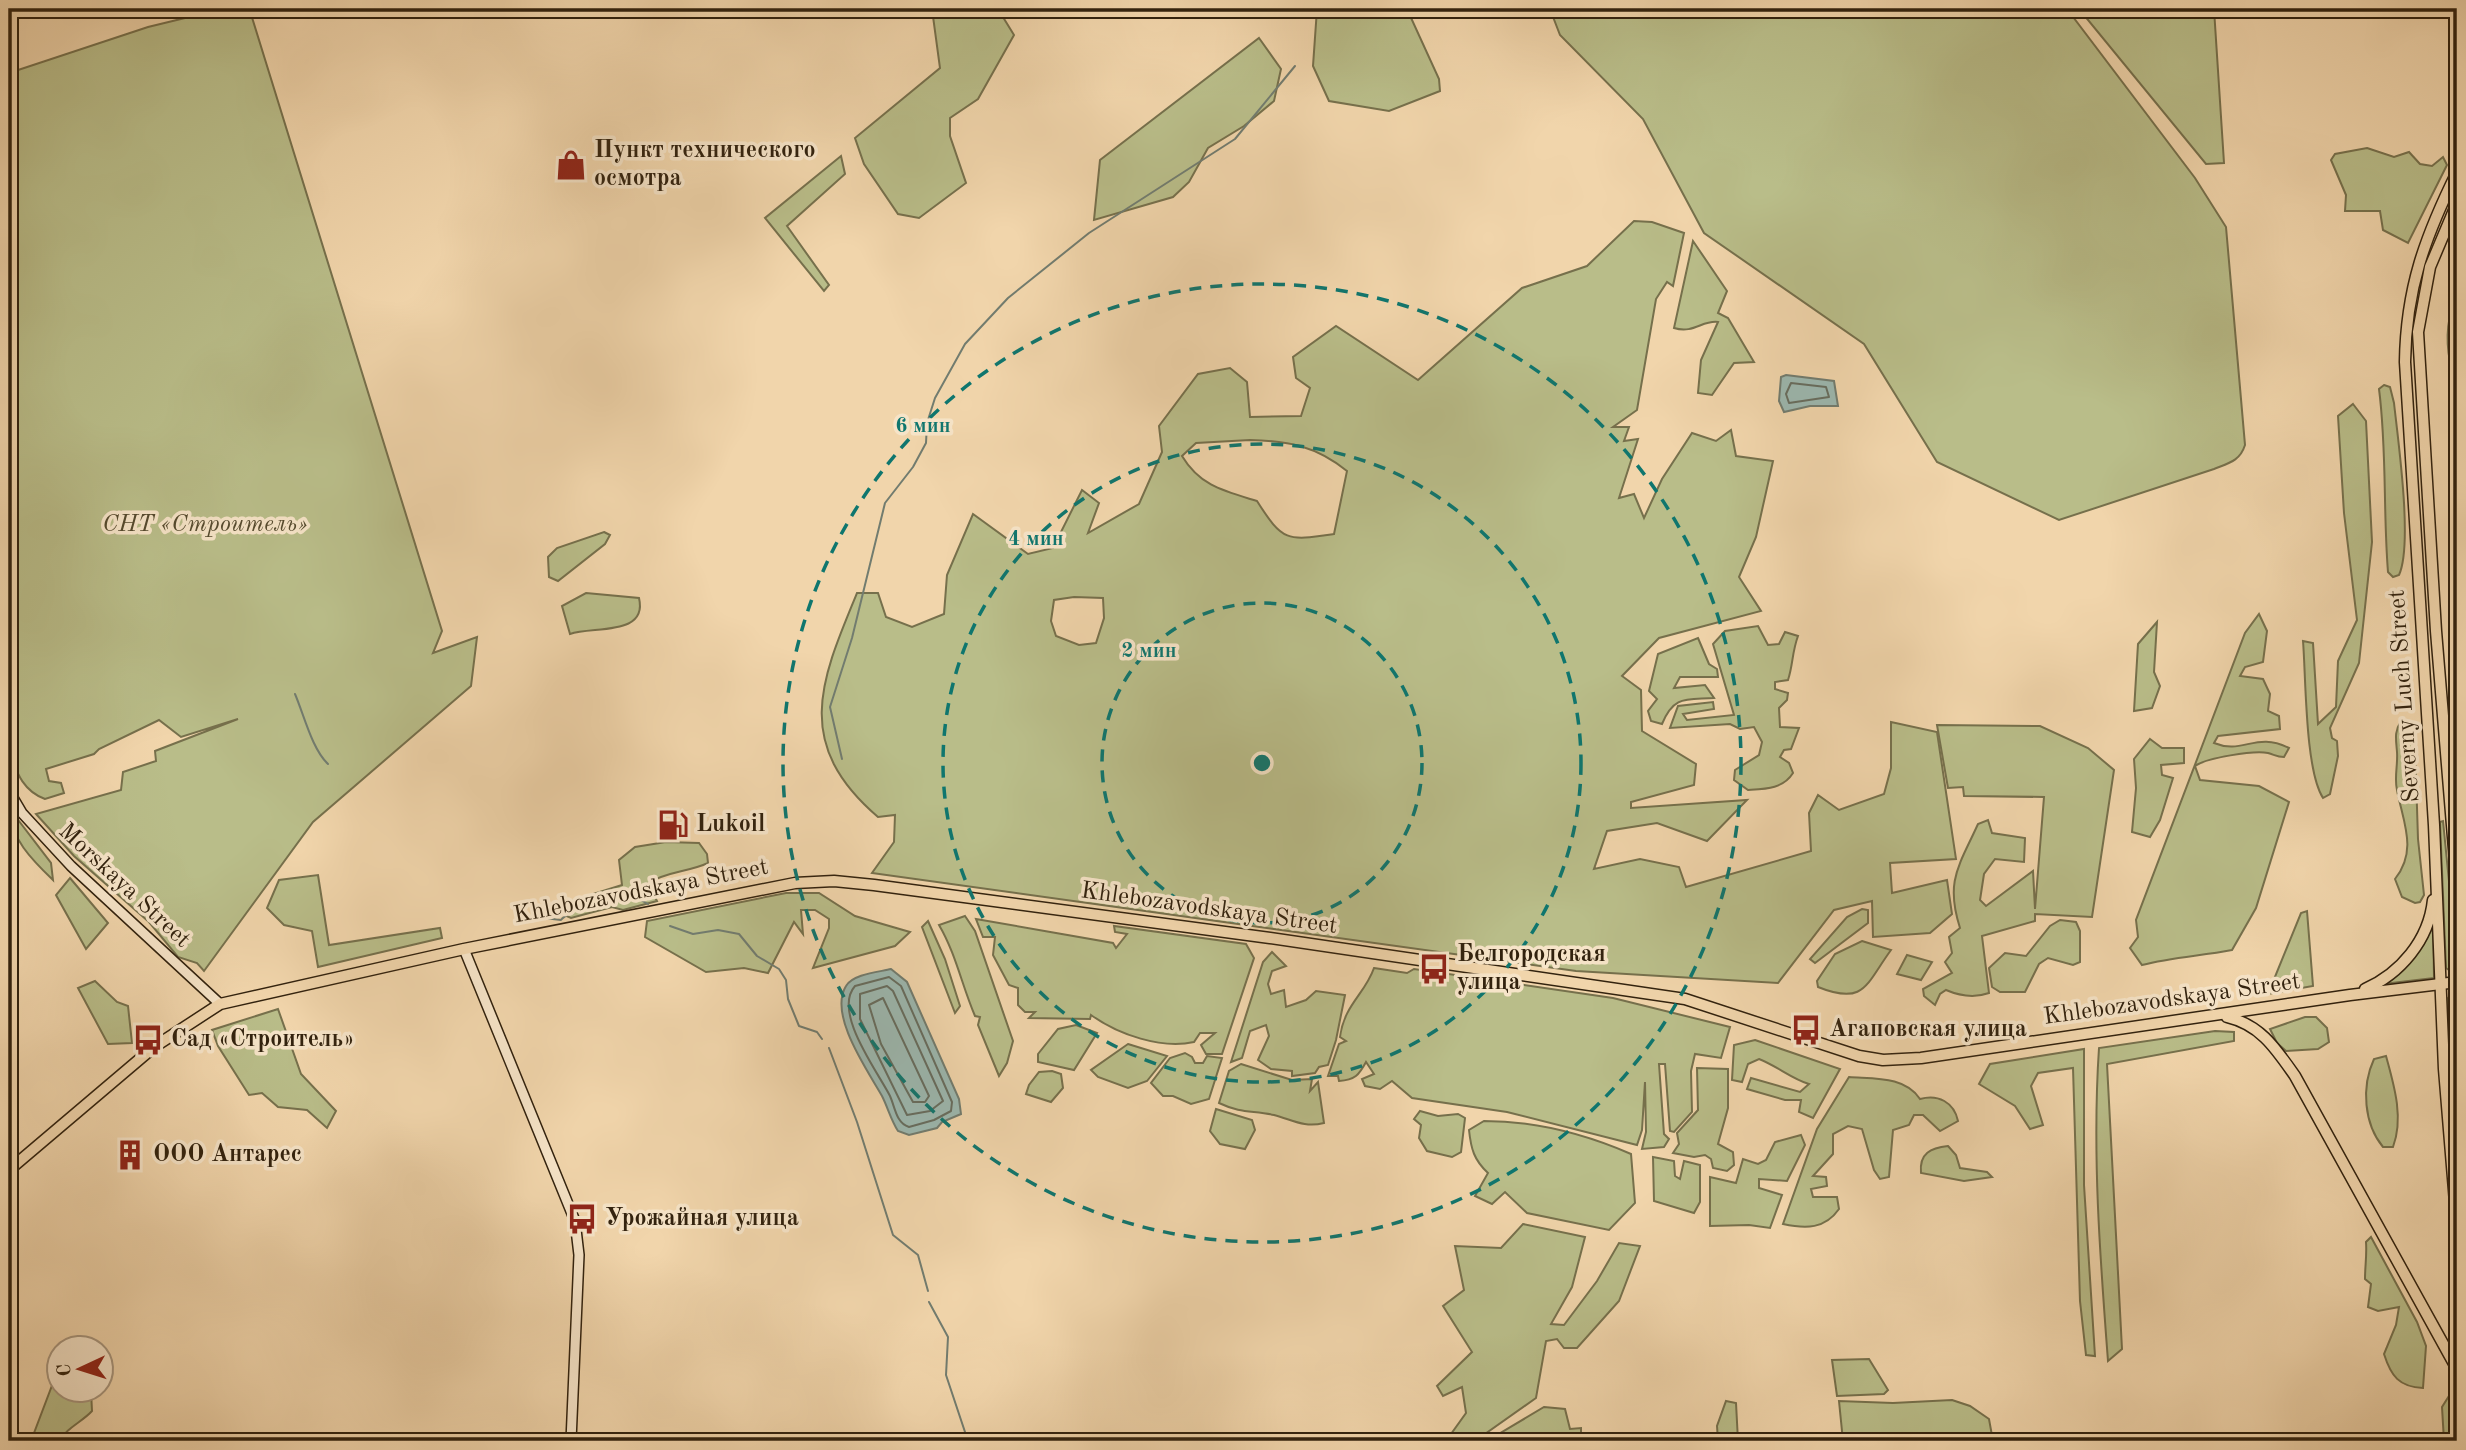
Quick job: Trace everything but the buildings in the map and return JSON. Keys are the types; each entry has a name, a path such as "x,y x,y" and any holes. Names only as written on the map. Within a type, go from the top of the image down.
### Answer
{"main road":[{"name":"Severny Luch Street","path":"2457,172 2417,262 2405,337 2434,825 2444,1069 2457,1227"},
{"name":"Severny Luch Street","path":"2457,203 2430,267 2418,332 2436,631 2457,887"},
{"name":"Morskaya Street","path":"9,791 22,813 71,866 220,1004"},
{"path":"2434,825 2440,815 2448,817 2452,825"},
{"name":"Khlebozavodskaya Street","path":"9,1170 178,1028 220,1004 464,949 795,883 834,881 1269,938 1685,999 1859,1056 1883,1060 1921,1058 2350,995 2457,982"},
{"path":"2350,995 2383,980 2405,960 2427,925 2437,886"},
{"path":"464,949 575,1221 579,1255 571,1441"},
{"path":"2220,1015 2240,1020 2266,1036 2290,1068 2457,1369"}],"green space":[{"name":"СНТ «Строитель»","path":"222,9 250,11 442,631 433,653 477,637 471,686 313,822 204,971 197,963 178,957 149,922 74,856 36,814 121,790 123,772 156,761 155,751 238,719 181,737 159,720 99,749 94,754 46,769 49,781 61,783 64,793 45,799 26,786 9,752 9,73 148,27"},
{"path":"932,9 998,9 1014,35 978,99 950,118 950,136 966,183 919,218 898,214 864,164 855,138 940,68"},
{"path":"1317,9 1407,9 1439,79 1440,91 1389,111 1329,101 1313,66"},
{"path":"1550,9 2067,9 2195,178 2226,227 2245,445 2240,455 2214,469 2059,520 1937,462 1864,344 1704,233 1643,119 1560,35"},
{"path":"2079,9 2214,9 2224,163 2206,164"},
{"path":"1259,38 1281,69 1274,101 1244,126 1208,148 1189,182 1173,197 1094,220 1100,160"},
{"path":"2367,148 2394,157 2409,152 2420,164 2432,166 2443,157 2447,165 2408,243 2383,230 2380,211 2345,211 2346,195 2331,160 2335,154"},
{"path":"841,156 845,174 787,226 829,285 824,291 765,218"},
{"path":"1634,221 1652,222 1684,233 1673,286 1667,282 1656,299 1637,410 1613,427 1629,427 1624,441 1638,439 1619,498 1634,494 1644,518 1662,479 1692,433 1716,441 1731,430 1736,456 1773,461 1756,537 1739,577 1761,611 1659,638 1622,676 1641,690 1642,731 1696,764 1694,785 1631,802 1631,808 1747,800 1707,841 1657,823 1607,831 1594,869 1640,859 1679,867 1686,887 1811,851 1809,813 1818,795 1839,810 1884,794 1891,768 1891,722 1937,732 1956,859 1890,863 1892,893 1947,880 1952,914 1930,933 1873,937 1872,901 1834,910 1778,983 1576,971 872,873 894,842 895,815 878,817 851,790 834,764 824,738 822,711 825,684 833,655 857,593 878,593 886,617 912,627 944,614 947,575 973,514 1028,554 1053,548 1082,490 1099,503 1088,533 1139,504 1162,452 1159,426 1198,374 1230,368 1247,382 1250,417 1301,416 1310,388 1296,378 1293,357 1336,326 1418,380 1522,288 1587,266","holes":["1250,440 1302,446 1347,471 1334,534 1306,538 1288,536 1273,524 1257,501 1205,481 1182,456 1196,443","1074,597 1103,598 1104,618 1096,643 1079,645 1056,636 1051,621 1054,600"]},
{"path":"1693,241 1727,291 1718,313 1728,318 1754,362 1734,363 1712,395 1698,393 1701,360 1718,322 1687,329 1674,328"},
{"path":"2457,292 2457,364 2450,362 2448,335 2451,309"},
{"path":"2384,385 2390,387 2394,403 2405,517 2403,560 2399,575 2393,577 2388,572 2379,389"},
{"path":"2353,404 2366,421 2372,542 2359,663 2330,728 2332,738 2337,741 2338,756 2330,794 2323,798 2317,785 2310,746 2303,641 2313,643 2318,724 2336,707 2338,661 2357,620 2344,513 2338,416"},
{"path":"604,532 610,535 605,544 558,581 549,577 548,557 557,548"},
{"path":"586,593 639,598 640,610 635,619 627,624 570,634 562,606"},
{"path":"2259,614 2267,631 2263,662 2245,667 2240,676 2263,679 2270,694 2268,711 2279,716 2280,729 2218,736 2214,743 2233,746 2267,742 2289,748 2284,757 2261,752 2209,760 2195,766 2200,780 2259,786 2289,802 2256,908 2232,950 2142,965 2130,948 2138,937 2136,920 2245,633"},
{"path":"2157,622 2154,672 2160,686 2152,708 2134,711 2138,644"},
{"path":"1758,626 1768,645 1779,644 1785,632 1798,636 1788,680 1775,682 1775,689 1788,693 1787,700 1779,708 1780,727 1799,728 1791,749 1784,750 1780,757 1789,763 1793,773 1789,778 1773,787 1748,790 1734,780 1735,770 1759,755 1762,742 1754,727 1740,729 1730,724 1670,728 1678,706 1713,702 1714,709 1683,714 1687,720 1734,715 1713,644 1725,631"},
{"path":"1698,638 1709,664 1717,669 1718,677 1680,677 1674,688 1705,685 1714,698 1682,701 1671,708 1662,724 1651,721 1648,711 1657,699 1649,691 1658,654"},
{"path":"2401,721 2411,728 2415,745 2418,839 2424,895 2420,902 2415,903 2402,897 2395,879 2402,868 2407,847 2396,781 2396,736"},
{"path":"1937,725 2040,726 2088,748 2114,770 2092,917 2035,914 2035,921 1982,936 1989,993 1968,996 1946,990 1940,994 1935,1005 1924,996 1923,989 1952,973 1945,962 1952,953 1949,937 1960,928 1954,898 1956,874 1978,824 1988,820 1992,833 2025,838 2024,862 1995,859 1984,874 1980,900 1986,906 2033,871 2035,909 2044,797 1964,796 1963,787 1948,788"},
{"path":"2150,739 2162,748 2184,748 2184,763 2161,765 2162,775 2173,778 2160,820 2150,837 2132,832 2136,788 2134,759"},
{"path":"9,808 51,863 53,880 30,857 18,839 10,819"},
{"path":"2443,821 2457,962 2455,970 2446,968 2440,822"},
{"path":"666,842 699,843 707,854 708,863 648,883 657,901 623,910 612,907 571,918 557,912 561,904 622,885 619,860 635,847"},
{"path":"318,875 329,945 440,928 442,938 318,967 312,931 284,925 267,908 279,880"},
{"path":"70,878 108,923 86,949 56,895"},
{"path":"786,893 819,893 855,916 910,932 895,946 813,968 829,928 829,919 815,910 801,910 803,934 794,922 768,973 744,968 706,972 645,937 647,921"},
{"path":"1862,909 1868,910 1868,923 1815,963 1810,959 1847,917"},
{"path":"2307,911 2313,986 2268,994 2301,913"},
{"path":"965,916 975,931 1013,1041 1007,1063 999,1076 978,1025 980,1017 975,1016 950,947 939,925"},
{"path":"2433,917 2434,978 2383,984 2413,954"},
{"path":"976,919 1113,943 1116,948 1127,934 1115,932 1114,926 1246,944 1254,958 1222,1054 1206,1054 1201,1045 1215,1033 1200,1033 1194,1042 1168,1044 1127,1034 1091,1015 1090,1019 1029,1018 1035,1012 1025,1012 1018,1005 1018,988 1009,985 993,955 995,937 983,937"},
{"path":"2060,920 2076,922 2080,931 2080,962 2073,965 2048,958 2039,964 2025,992 2000,992 1992,987 1989,968 2005,953 2026,956 2050,926"},
{"path":"928,921 945,959 960,1006 955,1013 922,927"},
{"path":"1862,941 1891,950 1869,982 1855,993 1846,994 1818,987 1817,981 1835,954"},
{"path":"1272,952 1286,966 1272,971 1268,984 1271,994 1284,990 1286,1007 1306,1000 1316,991 1345,995 1328,1065 1319,1067 1315,1073 1292,1076 1292,1071 1271,1069 1258,1060 1269,1036 1266,1025 1250,1031 1242,1058 1231,1062 1263,962"},
{"path":"1907,955 1932,962 1921,980 1897,974"},
{"path":"1374,968 1407,973 1414,969 1613,998 1730,1027 1721,1058 1695,1054 1691,1071 1692,1112 1674,1132 1670,1131 1665,1064 1659,1064 1664,1134 1669,1139 1664,1147 1642,1149 1646,1132 1645,1082 1642,1130 1637,1145 1507,1112 1412,1098 1392,1081 1380,1089 1365,1086 1362,1079 1374,1074 1366,1062 1353,1078 1339,1081 1338,1076 1328,1076 1339,1044 1346,1041 1340,1037 1346,1016"},
{"path":"95,981 117,1002 128,1006 132,1043 108,1044 78,988"},
{"path":"2457,995 2457,1182 2446,1029 2448,998"},
{"path":"278,1009 301,1074 336,1111 327,1128 307,1110 278,1107 262,1093 249,1095 218,1046 212,1030"},
{"path":"2305,1017 2316,1017 2327,1028 2329,1042 2318,1049 2286,1051 2277,1043 2270,1029"},
{"path":"1076,1025 1097,1033 1074,1070 1038,1062 1038,1054 1058,1029"},
{"path":"2215,1031 2234,1032 2234,1041 2107,1064 2122,1349 2108,1361 2097,1165 2099,1048"},
{"path":"1755,1040 1840,1069 1813,1118 1799,1112 1801,1100 1785,1100 1747,1089 1751,1078 1800,1092 1809,1084 1766,1062 1759,1059 1748,1064 1742,1082 1732,1080 1734,1045"},
{"path":"1128,1044 1167,1056 1147,1081 1128,1088 1098,1077 1091,1070"},
{"path":"2084,1049 2084,1185 2095,1356 2086,1355 2080,1301 2073,1068 2038,1073 2031,1086 2043,1125 2030,1129 2015,1106 1979,1084 1990,1064"},
{"path":"1185,1053 1192,1057 1195,1063 1203,1063 1207,1056 1222,1058 1209,1099 1191,1104 1173,1096 1163,1096 1151,1083 1170,1058"},
{"path":"2386,1056 2398,1113 2393,1147 2383,1147 2377,1138 2368,1116 2366,1093 2374,1059"},
{"path":"1241,1064 1292,1080 1312,1079 1310,1091 1318,1082 1324,1123 1304,1124 1274,1115 1234,1109 1219,1103 1229,1071"},
{"path":"1697,1068 1728,1069 1728,1108 1718,1144 1733,1152 1734,1165 1727,1171 1713,1168 1711,1159 1705,1155 1694,1157 1673,1153 1679,1144 1677,1133 1698,1110"},
{"path":"1052,1071 1061,1074 1063,1088 1051,1102 1026,1094 1039,1072"},
{"path":"1849,1077 1898,1082 1920,1099 1939,1099 1949,1104 1958,1121 1940,1131 1923,1115 1914,1115 1909,1125 1893,1130 1889,1177 1880,1179 1874,1170 1862,1129 1848,1126 1833,1134 1833,1154 1813,1176 1826,1177 1827,1186 1811,1189 1813,1197 1837,1197 1839,1209 1834,1216 1814,1226 1783,1224 1817,1129"},
{"path":"1216,1109 1252,1120 1255,1130 1245,1149 1220,1144 1210,1131"},
{"path":"1420,1111 1438,1116 1458,1114 1465,1118 1461,1152 1452,1157 1427,1151 1419,1138 1421,1125 1414,1119"},
{"path":"1484,1121 1522,1123 1559,1130 1596,1140 1631,1154 1635,1203 1609,1230 1527,1213 1505,1192 1492,1204 1475,1196 1488,1173 1474,1154 1469,1130"},
{"path":"1801,1135 1805,1145 1787,1181 1759,1179 1759,1188 1782,1195 1770,1228 1749,1225 1710,1226 1710,1177 1736,1183 1743,1159 1758,1164 1766,1160 1775,1142"},
{"path":"1948,1146 1956,1155 1960,1168 1987,1172 1992,1177 1964,1181 1921,1173 1922,1161 1927,1153"},
{"path":"1653,1157 1674,1161 1675,1176 1680,1179 1684,1161 1700,1165 1700,1202 1694,1213 1654,1201"},
{"path":"1523,1224 1585,1237 1572,1287 1551,1324 1564,1325 1597,1281 1619,1243 1640,1246 1619,1301 1577,1348 1564,1348 1557,1339 1546,1341 1536,1398 1475,1441 1446,1441 1466,1413 1462,1387 1443,1396 1437,1386 1472,1352 1443,1306 1464,1290 1455,1246 1501,1248"},
{"path":"2371,1237 2417,1322 2426,1346 2423,1388 2402,1383 2397,1379 2384,1354 2396,1325 2399,1307 2378,1311 2368,1307 2371,1284 2365,1279 2366,1242"},
{"path":"1869,1359 1888,1390 1884,1394 1837,1396 1832,1360"},
{"path":"2449,1396 2456,1398 2457,1441 2444,1441 2442,1407"},
{"path":"1952,1400 1970,1406 1989,1419 1993,1441 1843,1441 1839,1401 1893,1403"},
{"path":"46,1401 46,1404 92,1404 92,1411 66,1432 60,1441 31,1441"},
{"path":"1726,1401 1736,1403 1738,1441 1718,1441 1717,1426"},
{"path":"1544,1407 1565,1409 1570,1429 1581,1428 1581,1441 1487,1441"}],"water":[{"path":"1786,375 1834,381 1838,406 1810,406 1784,412 1779,401 1781,377"},
{"path":"891,969 907,982 959,1099 961,1114 942,1122 937,1128 909,1135 898,1131 852,1042 842,1012 842,998 849,982 860,976"}],"waterway":[{"path":"842,759 830,707 852,638 885,503 913,467 926,443 927,423 935,398 965,344 1008,298 1089,233 1235,139 1295,66"},
{"path":"295,694 313,741 328,764"},
{"path":"544,918 561,920 600,899 622,893 648,904"},
{"path":"670,926 693,934 718,930 739,934 757,956 779,969 786,980 788,999 799,1026 817,1032 822,1039"},
{"path":"829,1048 857,1122 893,1235 918,1255 928,1291"},
{"path":"929,1302 948,1337 946,1375 968,1441"}],"railway":[{"path":"9,16 50,9"}],"place":[{"name":"Пункт технического осмотра","path":"571,165"},
{"name":"Lukoil","path":"673,825"},
{"name":"Белгородская улица","path":"1434,969"},
{"name":"Агаповская улица","path":"1806,1030"},
{"name":"Сад «Строитель»","path":"148,1040"},
{"name":"ООО Антарес","path":"130,1155"},
{"name":"Урожайная улица","path":"582,1219"}]}
